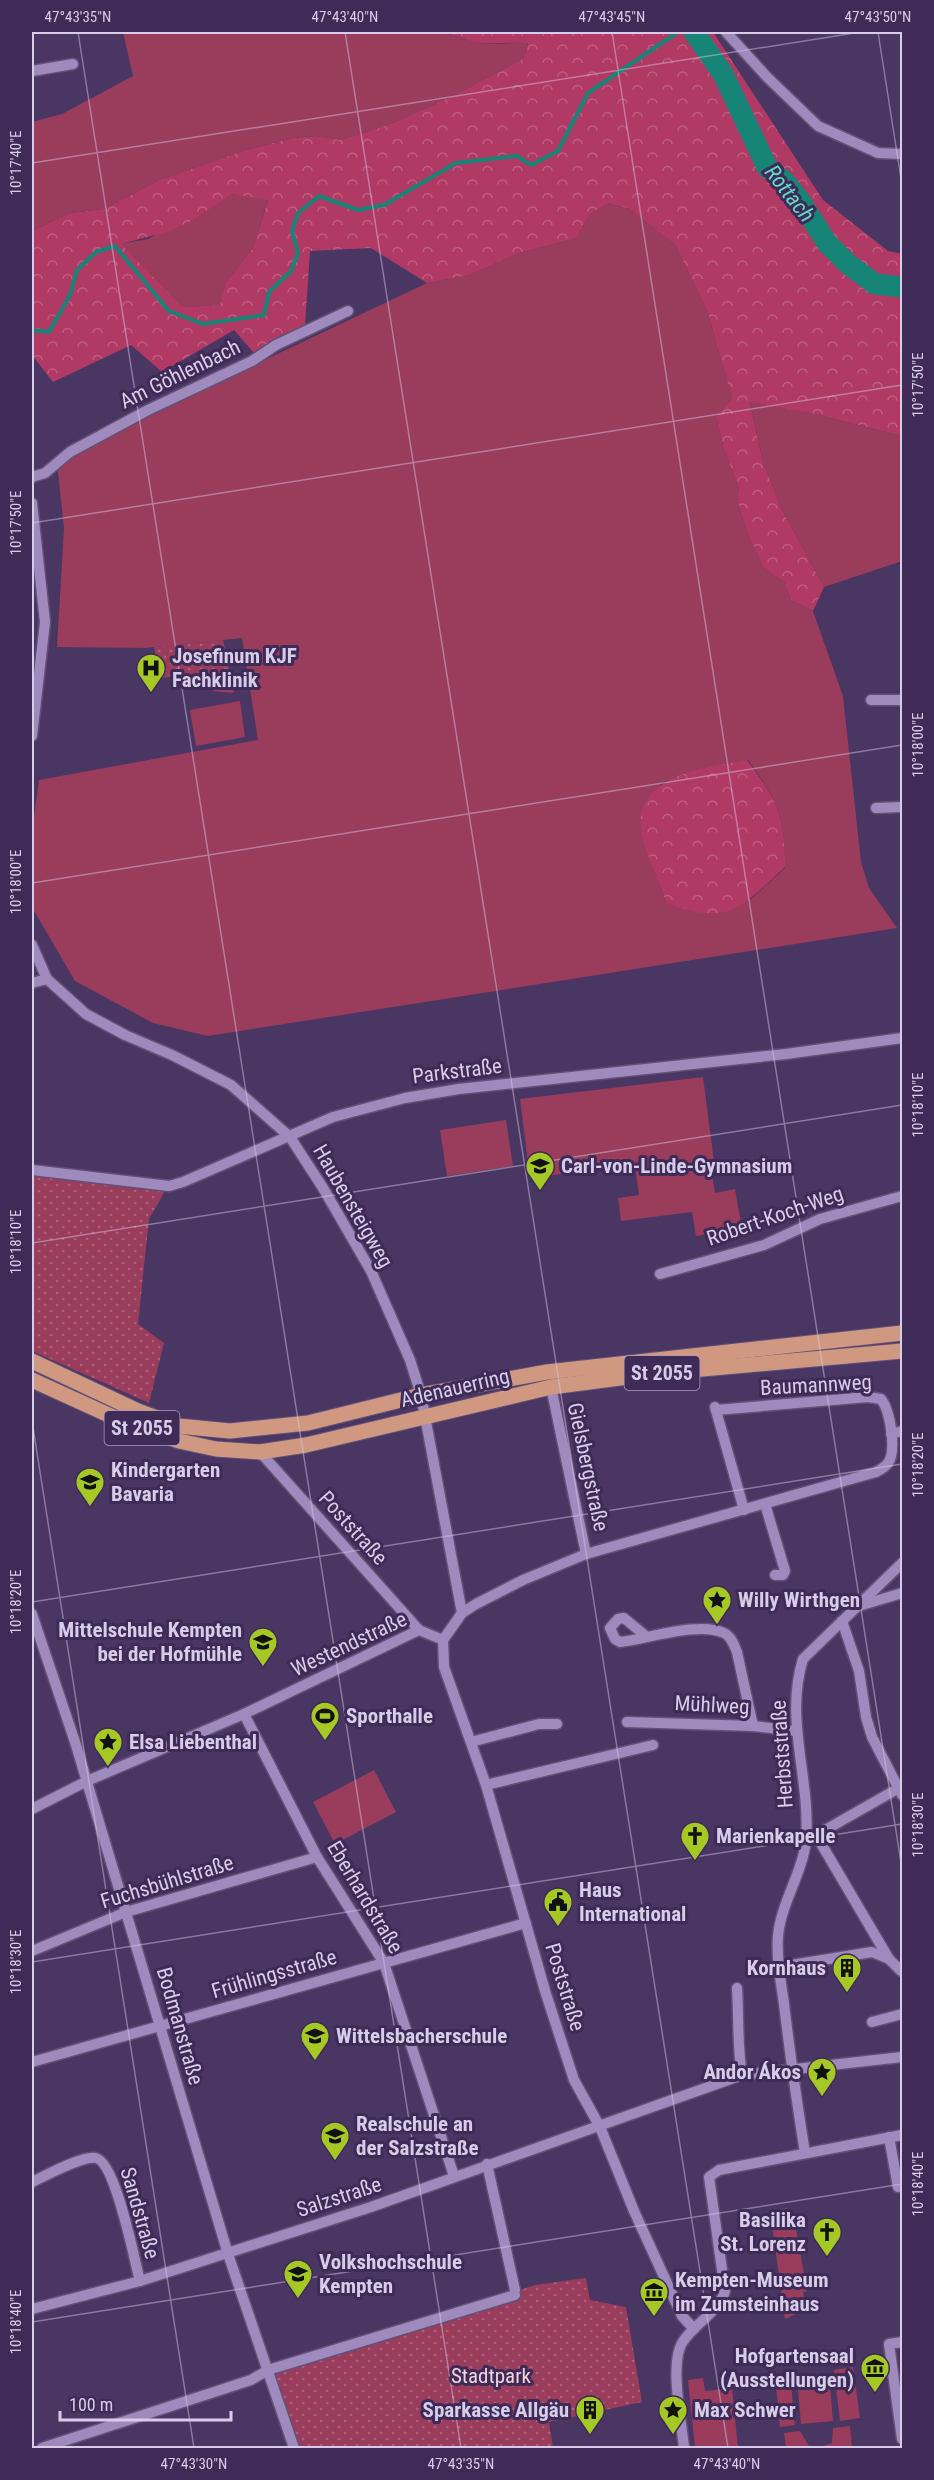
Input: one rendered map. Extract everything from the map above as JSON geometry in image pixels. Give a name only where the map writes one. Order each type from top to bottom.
[{"type":"main road","name":"Adenauerring","points":[[32,1361],[138,1411],[178,1426],[230,1431],[308,1423],[421,1395],[547,1372],[903,1333]]},
{"type":"main road","name":"Adenauerring","points":[[32,1380],[111,1416],[179,1441],[216,1449],[260,1452],[306,1445],[551,1387],[658,1373],[903,1351]]},
{"type":"street","points":[[726,32],[767,77],[818,126],[878,153],[903,154]]},
{"type":"street","points":[[32,71],[74,64]]},
{"type":"street","name":"Am Göhlenbach","points":[[32,477],[45,473],[70,452],[148,410],[252,362],[276,345],[348,311]]},
{"type":"street","points":[[32,503],[35,564],[45,622],[32,736]]},
{"type":"street","points":[[871,700],[903,700]]},
{"type":"street","points":[[876,808],[903,807]]},
{"type":"street","name":"Haubensteigweg","points":[[32,945],[47,979],[86,1014],[125,1035],[172,1054],[231,1085],[290,1137],[333,1204],[370,1271],[410,1360],[421,1395],[462,1613]]},
{"type":"street","points":[[32,983],[47,979]]},
{"type":"street","name":"Parkstraße","points":[[32,1170],[169,1186],[333,1117],[405,1098],[459,1089],[774,1056],[903,1038]]},
{"type":"street","name":"Robert-Koch-Weg","points":[[660,1274],[764,1245],[820,1219],[903,1196]]},
{"type":"street","name":"Gielsbergstraße","points":[[551,1387],[586,1554]]},
{"type":"street","name":"Baumannweg","points":[[744,1510],[716,1409],[868,1397],[881,1399],[888,1408],[891,1434],[891,1455],[887,1464],[876,1472],[765,1504]]},
{"type":"street","points":[[891,1434],[903,1431]]},
{"type":"street","name":"Poststraße","points":[[260,1452],[419,1630]]},
{"type":"street","points":[[442,1640],[462,1613],[523,1580],[586,1554],[765,1504],[785,1571],[783,1575],[775,1575]]},
{"type":"street","name":"Herbststraße","points":[[811,1838],[795,1731],[797,1686],[803,1659],[903,1563]]},
{"type":"street","points":[[859,1606],[903,1593]]},
{"type":"street","name":"Bodmanstraße","points":[[32,1614],[87,1781],[228,2254],[294,2448]]},
{"type":"street","points":[[805,2152],[779,1967],[778,1932],[811,1838],[901,1792],[872,1737],[866,1717],[859,1671],[842,1621]]},
{"type":"street","points":[[647,1637],[703,1629],[725,1633],[732,1640],[737,1652],[753,1726]]},
{"type":"street","name":"Westendstraße","points":[[32,1809],[87,1781],[244,1714],[419,1630],[442,1640]]},
{"type":"street","name":"Poststraße","points":[[442,1640],[444,1666],[486,1785],[533,1952],[574,2080],[600,2127],[634,2211],[682,2316],[694,2329]]},
{"type":"street","name":"Eberhardstraße","points":[[244,1714],[317,1857],[384,1963],[454,2176]]},
{"type":"street","name":"Mühlweg","points":[[627,1722],[753,1726],[795,1731]]},
{"type":"street","points":[[471,1742],[539,1724],[557,1724]]},
{"type":"street","points":[[486,1785],[653,1745]]},
{"type":"street","points":[[891,1773],[903,1768]]},
{"type":"street","points":[[811,1838],[889,1959],[902,1972]]},
{"type":"street","name":"Fuchsbühlstraße","points":[[32,1951],[126,1912],[317,1857]]},
{"type":"street","name":"Frühlingsstraße","points":[[32,2062],[526,1923]]},
{"type":"street","points":[[779,1967],[872,1952],[889,1959]]},
{"type":"street","points":[[737,1988],[740,2037],[737,2046],[742,2075]]},
{"type":"street","points":[[872,2022],[903,2014]]},
{"type":"street","name":"Salzstraße","points":[[32,2309],[140,2281],[228,2254],[397,2198],[487,2164],[600,2127],[742,2075],[903,2056]]},
{"type":"street","points":[[684,2448],[677,2360],[682,2341],[720,2302],[725,2291],[709,2177],[719,2170],[903,2135]]},
{"type":"street","points":[[889,2137],[898,2187],[903,2186]]},
{"type":"street","name":"Sandstraße","points":[[32,2182],[83,2160],[95,2158],[105,2163],[113,2180],[140,2281]]},
{"type":"street","points":[[42,2448],[259,2377],[268,2370],[515,2292],[487,2164]]},
{"type":"street","points":[[903,2342],[889,2344],[903,2439]]},
{"type":"green space","points":[[123,32],[448,32],[477,43],[528,42],[524,58],[453,96],[388,125],[340,140],[316,136],[293,138],[246,150],[159,180],[104,209],[70,213],[32,231],[32,122],[62,114],[133,76]]},
{"type":"green space","points":[[448,32],[713,32],[823,200],[888,251],[902,254],[902,436],[815,414],[750,402],[762,458],[780,506],[824,587],[813,611],[791,600],[784,582],[763,567],[747,532],[737,501],[739,488],[724,450],[716,416],[732,398],[708,313],[676,246],[630,209],[608,203],[589,215],[577,238],[516,254],[470,275],[427,283],[371,248],[310,251],[305,325],[254,353],[234,330],[162,372],[131,345],[53,382],[32,355],[32,231],[70,213],[104,209],[159,180],[246,150],[293,138],[316,136],[340,140],[388,125],[453,96],[524,58],[528,43],[488,44],[459,38]],"holes":[[[232,194],[268,200],[253,248],[226,282],[220,305],[183,307],[121,244],[170,231],[191,221]]]},
{"type":"green space","points":[[232,194],[268,199],[253,248],[226,282],[221,305],[183,307],[120,244],[148,239]]},
{"type":"green space","points":[[608,203],[630,209],[676,246],[708,313],[732,398],[716,416],[724,450],[739,488],[737,502],[747,532],[763,567],[784,582],[791,600],[813,611],[843,696],[861,862],[869,888],[897,928],[208,1036],[153,1023],[75,981],[33,909],[32,831],[39,780],[258,740],[242,638],[146,648],[57,647],[64,528],[57,463],[172,404],[427,283],[470,275],[516,254],[577,238],[589,215]],"holes":[[[748,760],[766,786],[778,810],[784,835],[785,868],[751,899],[666,903],[641,830],[661,783],[702,769]]]},
{"type":"green space","points":[[750,401],[815,414],[902,436],[902,561],[824,587],[780,506],[762,458]]},
{"type":"green space","points":[[223,640],[234,693],[213,691],[206,674],[160,678],[154,647]]},
{"type":"green space","points":[[240,701],[245,737],[196,746],[190,710]]},
{"type":"green space","points":[[747,760],[766,786],[778,809],[784,835],[785,867],[744,903],[719,913],[687,910],[666,903],[642,837],[642,811],[649,796],[661,785],[677,777],[713,766]]},
{"type":"green space","points":[[703,1077],[714,1162],[710,1163],[715,1193],[735,1189],[742,1229],[696,1236],[692,1212],[621,1221],[618,1198],[639,1195],[635,1165],[530,1178],[520,1099]]},
{"type":"green space","points":[[506,1120],[513,1166],[447,1176],[440,1130]]},
{"type":"green space","points":[[32,1174],[165,1191],[149,1219],[138,1324],[164,1343],[149,1403],[32,1351]]},
{"type":"green space","points":[[374,1770],[396,1812],[335,1844],[313,1802]]},
{"type":"green space","points":[[786,2208],[789,2224],[795,2223],[807,2291],[803,2292],[806,2310],[785,2319],[772,2225],[774,2210]]},
{"type":"green space","name":"Stadtpark","points":[[586,2278],[590,2300],[626,2307],[642,2402],[549,2422],[553,2448],[299,2448],[273,2369],[535,2285]]},
{"type":"green space","points":[[853,2367],[860,2418],[840,2421],[834,2370]]},
{"type":"green space","points":[[790,2374],[795,2425],[780,2427],[775,2375]]},
{"type":"green space","points":[[703,2378],[705,2391],[732,2388],[738,2448],[695,2448],[688,2380]]},
{"type":"green space","points":[[830,2386],[833,2421],[801,2424],[798,2388]]},
{"type":"green space","points":[[850,2426],[852,2448],[786,2448],[784,2433],[800,2431],[809,2446],[820,2447],[832,2443],[833,2428]]},
{"type":"waterway","points":[[32,330],[49,332],[70,295],[77,270],[96,252],[115,246],[169,311],[203,324],[264,315],[269,292],[291,271],[298,253],[292,231],[298,213],[319,196],[358,210],[384,205],[456,163],[517,156],[531,165],[558,151],[588,93],[678,32]]},
{"type":"waterway","name":"Rottach","points":[[694,32],[723,74],[767,167],[785,182],[801,202],[827,243],[848,264],[875,284],[902,287]]},
{"type":"place","name":"Josefinum KJF Fachklinik","points":[[151,694]]},
{"type":"place","name":"Carl-von-Linde-Gymnasium","points":[[540,1192]]},
{"type":"place","name":"Kindergarten Bavaria","points":[[90,1508]]},
{"type":"place","name":"Willy Wirthgen","points":[[717,1626]]},
{"type":"place","name":"Mittelschule Kempten bei der Hofmühle","points":[[263,1668]]},
{"type":"place","name":"Sporthalle","points":[[325,1742]]},
{"type":"place","name":"Elsa Liebenthal","points":[[108,1768]]},
{"type":"place","name":"Marienkapelle","points":[[695,1862]]},
{"type":"place","name":"Haus International","points":[[558,1928]]},
{"type":"place","name":"Kornhaus","points":[[847,1994]]},
{"type":"place","name":"Wittelsbacherschule","points":[[315,2062]]},
{"type":"place","name":"Andor Ákos","points":[[822,2098]]},
{"type":"place","name":"Realschule an der Salzstraße","points":[[335,2162]]},
{"type":"place","name":"Basilika St. Lorenz","points":[[827,2258]]},
{"type":"place","name":"Volkshochschule Kempten","points":[[298,2300]]},
{"type":"place","name":"Kempten-Museum im Zumsteinhaus","points":[[654,2318]]},
{"type":"place","name":"Hofgartensaal (Ausstellungen)","points":[[875,2394]]},
{"type":"place","name":"Sparkasse Allgäu","points":[[590,2436]]},
{"type":"place","name":"Max Schwer","points":[[673,2436]]}]
